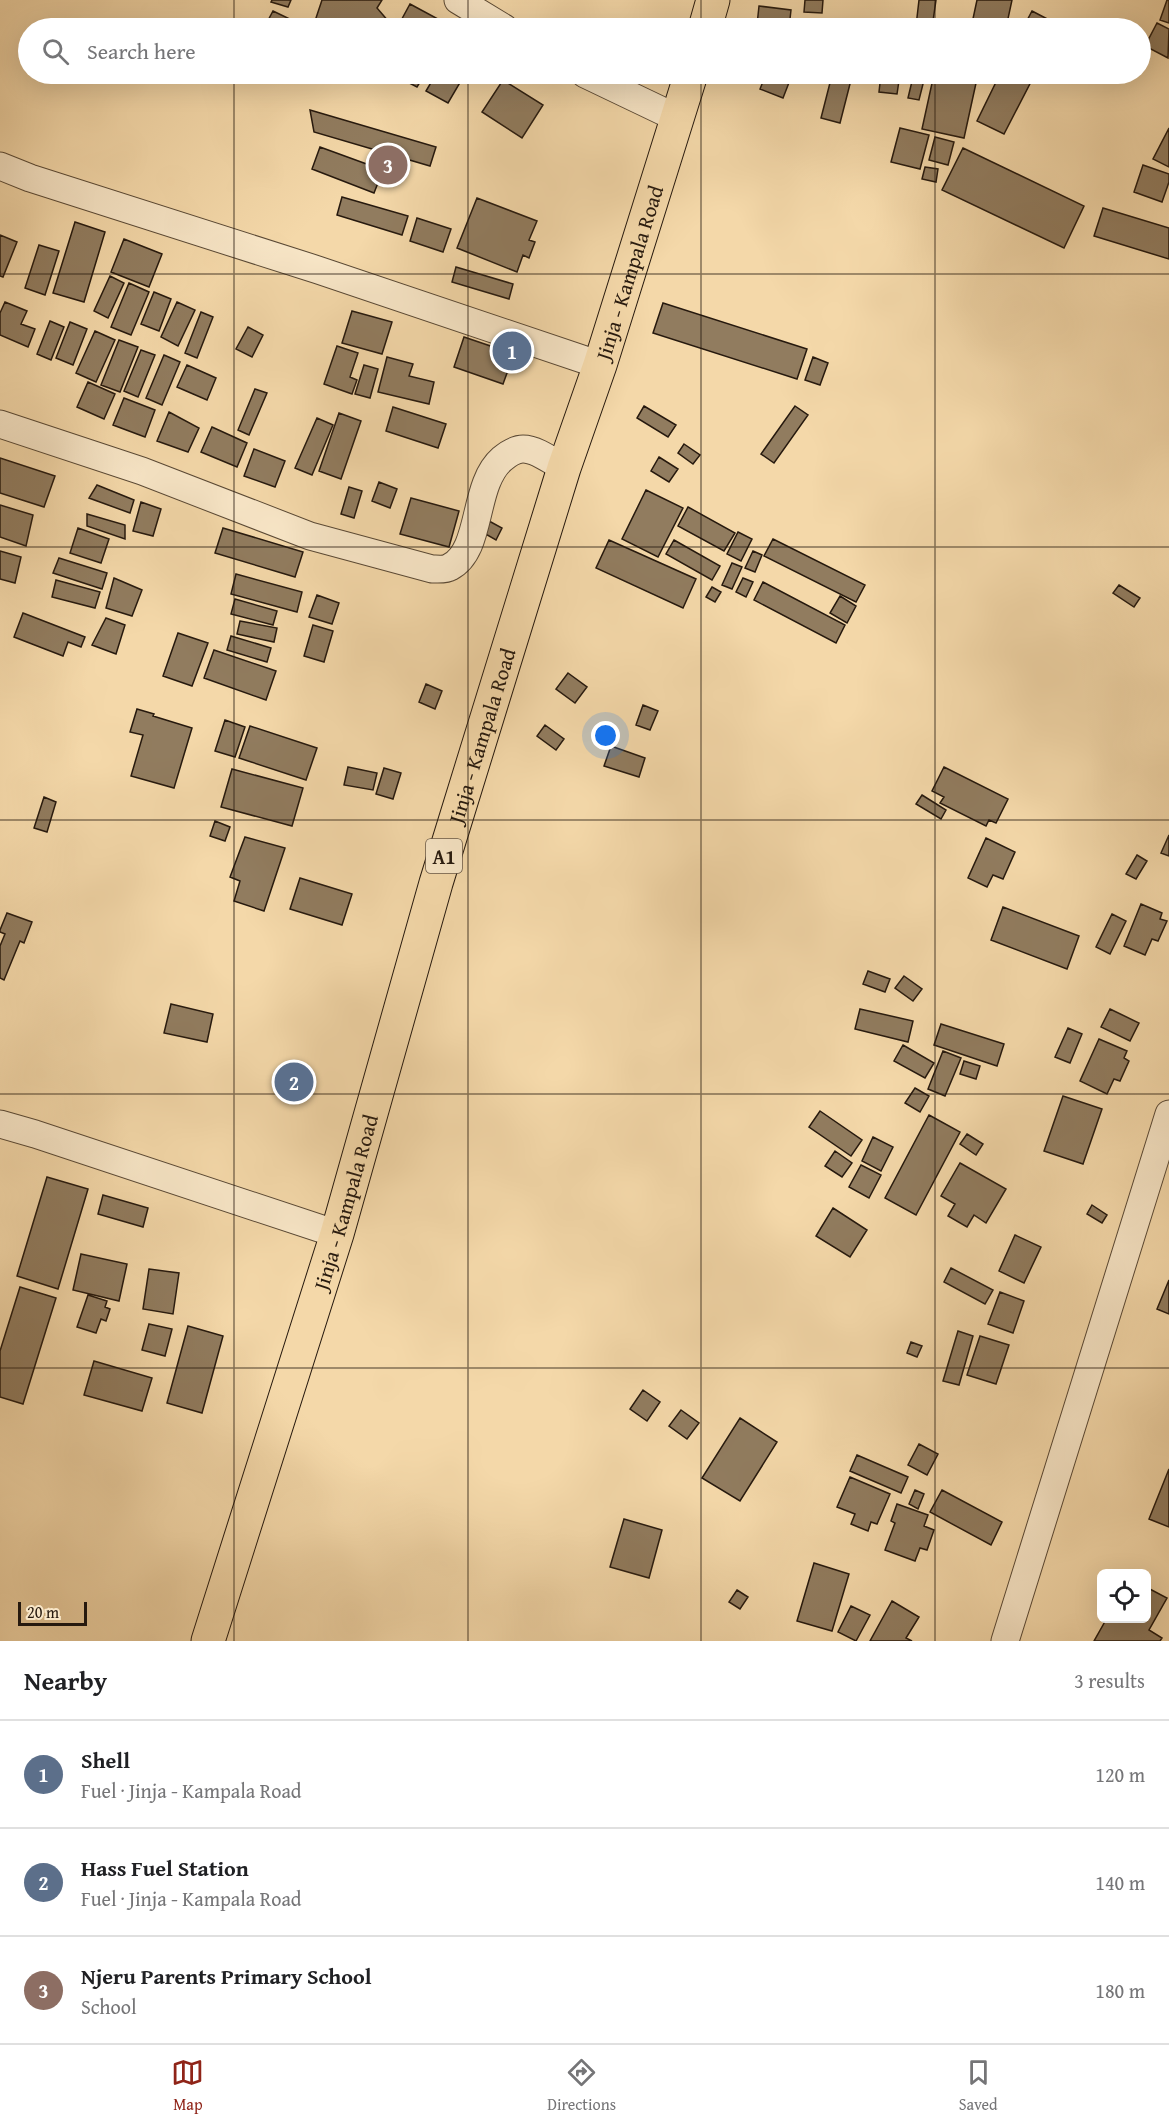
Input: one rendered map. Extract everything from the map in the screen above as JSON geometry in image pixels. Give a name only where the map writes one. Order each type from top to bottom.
[{"type":"highway","points":[[708,18],[714,0]]},
{"type":"highway","name":"Jinja - Kampala Road","points":[[208,1641],[337,1234],[436,883],[564,468],[600,365],[688,84]]},
{"type":"street","points":[[458,0],[488,18]]},
{"type":"street","points":[[606,84],[677,118]]},
{"type":"street","points":[[0,166],[30,178],[318,270],[600,365]]},
{"type":"street","points":[[0,424],[142,471],[310,536],[432,569],[448,569],[460,559],[468,545],[488,475],[509,453],[523,449],[564,468]]},
{"type":"street","points":[[0,1124],[337,1234]]},
{"type":"street","points":[[1005,1641],[1166,1130]]},
{"type":"building","points":[[272,0],[291,0],[288,7],[271,2]]},
{"type":"building","points":[[322,0],[382,0],[377,8],[386,18],[316,18]]},
{"type":"building","points":[[805,0],[823,0],[822,13],[804,12]]},
{"type":"building","points":[[919,0],[936,0],[933,18],[917,18]]},
{"type":"building","points":[[977,0],[1012,0],[1008,18],[973,18]]},
{"type":"building","points":[[1167,0],[1169,0],[1169,23],[1160,20]]},
{"type":"building","points":[[410,4],[436,18],[402,18]]},
{"type":"building","points":[[759,6],[791,10],[790,18],[758,18]]},
{"type":"building","points":[[273,11],[288,18],[269,18]]},
{"type":"building","points":[[1032,11],[1046,18],[1028,18]]},
{"type":"building","points":[[1157,23],[1169,29],[1168,58],[1151,49],[1151,34]]},
{"type":"building","points":[[430,84],[459,84],[448,103],[426,91]]},
{"type":"building","points":[[500,84],[509,84],[543,105],[522,138],[482,112]]},
{"type":"building","points":[[762,84],[788,84],[783,98],[760,89]]},
{"type":"building","points":[[830,84],[850,84],[840,123],[821,118]]},
{"type":"building","points":[[880,84],[898,84],[897,94],[879,92]]},
{"type":"building","points":[[911,84],[923,84],[919,100],[908,98]]},
{"type":"building","points":[[932,84],[976,84],[964,138],[922,129]]},
{"type":"building","points":[[995,84],[1030,84],[1004,134],[977,121]]},
{"type":"building","points":[[310,110],[436,147],[430,166],[314,132]]},
{"type":"building","points":[[900,128],[929,135],[920,169],[891,162]]},
{"type":"building","points":[[1169,128],[1169,167],[1153,159]]},
{"type":"building","points":[[935,137],[954,142],[948,165],[929,160]]},
{"type":"building","points":[[320,147],[383,170],[374,193],[312,169]]},
{"type":"building","points":[[963,148],[1084,206],[1064,248],[942,190]]},
{"type":"building","points":[[1143,165],[1169,174],[1169,182],[1162,202],[1134,192]]},
{"type":"building","points":[[925,167],[938,169],[936,182],[922,179]]},
{"type":"building","points":[[342,197],[408,216],[402,235],[337,215]]},
{"type":"building","points":[[477,198],[537,221],[529,240],[535,242],[529,258],[523,255],[517,272],[457,248]]},
{"type":"building","points":[[1103,208],[1169,228],[1169,259],[1094,236]]},
{"type":"building","points":[[417,218],[451,229],[443,252],[410,241]]},
{"type":"building","points":[[75,222],[105,232],[84,302],[53,293]]},
{"type":"building","points":[[0,235],[17,242],[3,277],[0,276]]},
{"type":"building","points":[[124,239],[162,254],[149,287],[111,272]]},
{"type":"building","points":[[39,245],[59,251],[45,295],[25,288]]},
{"type":"building","points":[[456,267],[513,284],[509,299],[452,282]]},
{"type":"building","points":[[110,276],[124,283],[108,318],[94,311]]},
{"type":"building","points":[[129,283],[149,292],[131,335],[111,327]]},
{"type":"building","points":[[154,292],[171,299],[159,331],[141,324]]},
{"type":"building","points":[[5,302],[27,311],[21,324],[35,329],[28,347],[0,335],[0,313]]},
{"type":"building","points":[[177,302],[195,310],[178,346],[161,337]]},
{"type":"building","points":[[663,303],[807,349],[797,379],[653,333]]},
{"type":"building","points":[[352,311],[392,322],[382,354],[342,343]]},
{"type":"building","points":[[201,312],[213,317],[197,358],[185,353]]},
{"type":"building","points":[[50,321],[64,327],[51,360],[37,354]]},
{"type":"building","points":[[70,322],[87,329],[73,365],[56,358]]},
{"type":"building","points":[[248,327],[263,335],[252,357],[236,349]]},
{"type":"building","points":[[95,331],[115,340],[96,382],[76,373]]},
{"type":"building","points":[[464,337],[514,354],[503,384],[454,367]]},
{"type":"building","points":[[119,340],[138,347],[120,392],[101,385]]},
{"type":"building","points":[[337,346],[358,353],[350,377],[357,380],[352,394],[324,384]]},
{"type":"building","points":[[141,350],[155,355],[138,397],[124,391]]},
{"type":"building","points":[[164,355],[180,362],[162,405],[146,398]]},
{"type":"building","points":[[387,357],[413,364],[409,376],[434,382],[429,404],[378,392]]},
{"type":"building","points":[[813,357],[828,363],[820,385],[805,380]]},
{"type":"building","points":[[187,365],[216,378],[207,400],[177,387]]},
{"type":"building","points":[[364,365],[378,369],[370,398],[355,394]]},
{"type":"building","points":[[88,382],[115,394],[104,419],[77,407]]},
{"type":"building","points":[[255,389],[267,393],[249,435],[238,430]]},
{"type":"building","points":[[124,398],[155,410],[145,437],[113,425]]},
{"type":"building","points":[[644,406],[676,425],[668,437],[637,418]]},
{"type":"building","points":[[795,406],[808,415],[774,463],[761,454]]},
{"type":"building","points":[[393,407],[446,424],[438,448],[386,431]]},
{"type":"building","points":[[169,412],[199,428],[188,452],[157,441]]},
{"type":"building","points":[[339,413],[361,421],[341,479],[319,471]]},
{"type":"building","points":[[317,418],[333,425],[312,475],[295,468]]},
{"type":"building","points":[[212,427],[247,443],[237,467],[201,452]]},
{"type":"building","points":[[684,444],[700,455],[693,464],[678,453]]},
{"type":"building","points":[[254,449],[285,461],[275,487],[244,476]]},
{"type":"building","points":[[659,457],[678,469],[669,482],[651,471]]},
{"type":"building","points":[[0,458],[55,476],[44,507],[0,493]]},
{"type":"building","points":[[379,482],[397,489],[390,508],[372,501]]},
{"type":"building","points":[[97,485],[134,500],[130,513],[89,498]]},
{"type":"building","points":[[349,487],[362,491],[354,518],[341,514]]},
{"type":"building","points":[[646,490],[683,508],[658,557],[622,539]]},
{"type":"building","points":[[411,498],[459,511],[449,547],[400,534]]},
{"type":"building","points":[[141,502],[161,509],[153,536],[133,531]]},
{"type":"building","points":[[0,505],[33,515],[26,546],[0,537]]},
{"type":"building","points":[[688,507],[735,533],[724,551],[678,526]]},
{"type":"building","points":[[87,514],[125,525],[125,539],[87,526]]},
{"type":"building","points":[[489,521],[502,528],[496,540],[482,532]]},
{"type":"building","points":[[78,528],[109,539],[101,563],[70,553]]},
{"type":"building","points":[[223,528],[303,552],[295,577],[215,553]]},
{"type":"building","points":[[738,532],[752,539],[741,561],[727,554]]},
{"type":"building","points":[[773,539],[865,585],[856,602],[764,556]]},
{"type":"building","points":[[609,540],[696,579],[683,608],[596,568]]},
{"type":"building","points":[[674,540],[720,566],[712,580],[666,554]]},
{"type":"building","points":[[0,551],[21,557],[15,583],[0,579]]},
{"type":"building","points":[[753,551],[762,555],[755,572],[745,568]]},
{"type":"building","points":[[59,558],[107,573],[102,589],[53,573]]},
{"type":"building","points":[[732,563],[742,567],[732,589],[722,585]]},
{"type":"building","points":[[236,574],[302,592],[297,612],[231,594]]},
{"type":"building","points":[[114,578],[142,590],[132,616],[106,608]]},
{"type":"building","points":[[743,578],[753,582],[746,597],[736,592]]},
{"type":"building","points":[[56,580],[100,592],[95,608],[52,597]]},
{"type":"building","points":[[763,582],[845,625],[836,643],[754,600]]},
{"type":"building","points":[[1119,585],[1140,598],[1134,607],[1113,593]]},
{"type":"building","points":[[712,587],[721,592],[715,602],[706,597]]},
{"type":"building","points":[[317,595],[339,603],[332,624],[309,617]]},
{"type":"building","points":[[840,596],[856,606],[847,623],[830,613]]},
{"type":"building","points":[[235,599],[277,611],[273,625],[231,614]]},
{"type":"building","points":[[23,613],[85,637],[81,647],[68,642],[63,656],[14,637]]},
{"type":"building","points":[[106,618],[125,625],[116,654],[92,645]]},
{"type":"building","points":[[240,621],[277,628],[274,642],[237,634]]},
{"type":"building","points":[[313,625],[333,631],[324,662],[304,656]]},
{"type":"building","points":[[178,633],[208,643],[192,686],[163,676]]},
{"type":"building","points":[[231,636],[271,648],[267,662],[227,650]]},
{"type":"building","points":[[214,650],[276,671],[266,700],[204,678]]},
{"type":"building","points":[[568,673],[587,687],[575,703],[556,689]]},
{"type":"building","points":[[426,684],[442,691],[435,709],[419,702]]},
{"type":"building","points":[[643,705],[658,711],[650,730],[636,725]]},
{"type":"building","points":[[137,709],[192,728],[174,788],[131,776],[143,735],[130,732]]},
{"type":"building","points":[[225,720],[245,727],[235,757],[215,751]]},
{"type":"building","points":[[545,725],[564,739],[556,750],[537,736]]},
{"type":"building","points":[[250,726],[317,748],[306,780],[239,758]]},
{"type":"building","points":[[611,746],[645,758],[639,777],[604,766]]},
{"type":"building","points":[[348,767],[377,773],[373,790],[344,785]]},
{"type":"building","points":[[944,767],[1008,799],[996,823],[989,820],[986,826],[940,803],[944,797],[932,791]]},
{"type":"building","points":[[384,768],[401,773],[393,799],[376,794]]},
{"type":"building","points":[[232,769],[303,788],[292,826],[221,807]]},
{"type":"building","points":[[922,795],[946,810],[941,819],[916,804]]},
{"type":"building","points":[[44,797],[56,802],[47,832],[34,828]]},
{"type":"building","points":[[215,821],[230,827],[225,841],[210,836]]},
{"type":"building","points":[[1169,835],[1169,856],[1161,853]]},
{"type":"building","points":[[245,837],[285,848],[264,911],[234,901],[240,881],[230,877]]},
{"type":"building","points":[[986,838],[1015,852],[1003,879],[993,875],[987,887],[968,878]]},
{"type":"building","points":[[1137,855],[1147,861],[1136,879],[1126,874]]},
{"type":"building","points":[[300,878],[352,894],[342,925],[290,909]]},
{"type":"building","points":[[1141,904],[1162,913],[1160,919],[1167,921],[1158,941],[1152,939],[1145,955],[1124,946]]},
{"type":"building","points":[[1003,907],[1079,936],[1067,969],[991,940]]},
{"type":"building","points":[[7,913],[32,922],[24,943],[20,941],[4,980],[0,978],[0,946],[5,934],[0,930]]},
{"type":"building","points":[[1112,914],[1126,921],[1110,954],[1096,947]]},
{"type":"building","points":[[868,971],[890,979],[885,992],[863,984]]},
{"type":"building","points":[[904,976],[922,989],[913,1001],[895,988]]},
{"type":"building","points":[[171,1004],[213,1014],[207,1042],[164,1033]]},
{"type":"building","points":[[860,1009],[913,1021],[908,1042],[855,1029]]},
{"type":"building","points":[[1110,1009],[1139,1023],[1130,1041],[1101,1027]]},
{"type":"building","points":[[941,1024],[1004,1044],[997,1066],[934,1045]]},
{"type":"building","points":[[1068,1028],[1082,1034],[1070,1063],[1055,1057]]},
{"type":"building","points":[[1099,1039],[1127,1051],[1124,1058],[1129,1061],[1120,1081],[1114,1079],[1107,1094],[1080,1081]]},
{"type":"building","points":[[903,1045],[934,1063],[925,1078],[894,1061]]},
{"type":"building","points":[[943,1051],[961,1058],[945,1096],[928,1089]]},
{"type":"building","points":[[964,1061],[980,1066],[976,1079],[960,1074]]},
{"type":"building","points":[[915,1088],[929,1096],[920,1112],[905,1103]]},
{"type":"building","points":[[1063,1096],[1102,1109],[1083,1164],[1044,1151]]},
{"type":"building","points":[[820,1111],[862,1140],[851,1156],[809,1127]]},
{"type":"building","points":[[929,1115],[960,1132],[916,1215],[885,1198]]},
{"type":"building","points":[[967,1134],[983,1144],[976,1155],[960,1144]]},
{"type":"building","points":[[873,1137],[893,1147],[881,1171],[862,1161]]},
{"type":"building","points":[[835,1151],[852,1163],[842,1177],[825,1166]]},
{"type":"building","points":[[960,1163],[1006,1189],[986,1223],[974,1215],[967,1227],[948,1216],[955,1204],[941,1196]]},
{"type":"building","points":[[861,1165],[881,1175],[869,1198],[849,1187]]},
{"type":"building","points":[[47,1177],[88,1189],[58,1289],[17,1276]]},
{"type":"building","points":[[103,1195],[148,1208],[143,1227],[98,1214]]},
{"type":"building","points":[[1092,1205],[1107,1215],[1102,1223],[1087,1214]]},
{"type":"building","points":[[833,1208],[867,1230],[850,1257],[816,1236]]},
{"type":"building","points":[[1015,1235],[1041,1247],[1024,1283],[999,1271]]},
{"type":"building","points":[[81,1254],[127,1264],[119,1301],[73,1290]]},
{"type":"building","points":[[951,1268],[993,1290],[985,1304],[944,1282]]},
{"type":"building","points":[[149,1269],[179,1273],[173,1314],[143,1309]]},
{"type":"building","points":[[1169,1280],[1169,1314],[1157,1309]]},
{"type":"building","points":[[20,1287],[56,1298],[23,1404],[0,1397],[0,1351]]},
{"type":"building","points":[[1000,1292],[1024,1301],[1013,1333],[988,1324]]},
{"type":"building","points":[[88,1295],[107,1301],[105,1307],[110,1309],[106,1321],[101,1319],[96,1333],[77,1327]]},
{"type":"building","points":[[149,1324],[172,1329],[165,1356],[142,1350]]},
{"type":"building","points":[[188,1326],[223,1336],[202,1413],[167,1403]]},
{"type":"building","points":[[958,1331],[973,1336],[959,1385],[943,1381]]},
{"type":"building","points":[[980,1336],[1009,1345],[996,1384],[967,1375]]},
{"type":"building","points":[[911,1342],[922,1346],[917,1357],[907,1353]]},
{"type":"building","points":[[94,1361],[152,1378],[142,1411],[84,1395]]},
{"type":"building","points":[[643,1390],[660,1402],[647,1421],[630,1409]]},
{"type":"building","points":[[681,1410],[699,1423],[687,1439],[669,1426]]},
{"type":"building","points":[[740,1418],[777,1442],[740,1501],[702,1478]]},
{"type":"building","points":[[919,1444],[938,1454],[927,1475],[908,1465]]},
{"type":"building","points":[[857,1455],[908,1477],[901,1493],[850,1471]]},
{"type":"building","points":[[1169,1469],[1169,1527],[1149,1519]]},
{"type":"building","points":[[850,1477],[890,1494],[877,1524],[871,1522],[868,1531],[851,1524],[855,1514],[837,1507]]},
{"type":"building","points":[[915,1490],[924,1494],[918,1509],[909,1504]]},
{"type":"building","points":[[942,1490],[1002,1522],[991,1545],[930,1512]]},
{"type":"building","points":[[897,1504],[928,1515],[924,1526],[934,1530],[927,1550],[920,1548],[915,1561],[885,1550],[895,1523],[891,1521]]},
{"type":"building","points":[[624,1519],[662,1530],[649,1578],[610,1567]]},
{"type":"building","points":[[814,1563],[849,1574],[832,1631],[797,1621]]},
{"type":"building","points":[[737,1590],[748,1597],[740,1609],[729,1602]]},
{"type":"building","points":[[1151,1590],[1167,1598],[1149,1630],[1162,1638],[1160,1641],[1094,1641],[1104,1623],[1151,1623]]},
{"type":"building","points":[[892,1601],[919,1617],[906,1638],[912,1641],[870,1641]]},
{"type":"building","points":[[851,1606],[870,1615],[856,1641],[838,1632]]},
{"type":"place","name":"Njeru Parents Primary School","points":[[388,165]]},
{"type":"place","name":"Shell","points":[[512,351]]},
{"type":"place","name":"Hass Fuel Station","points":[[294,1082]]}]
